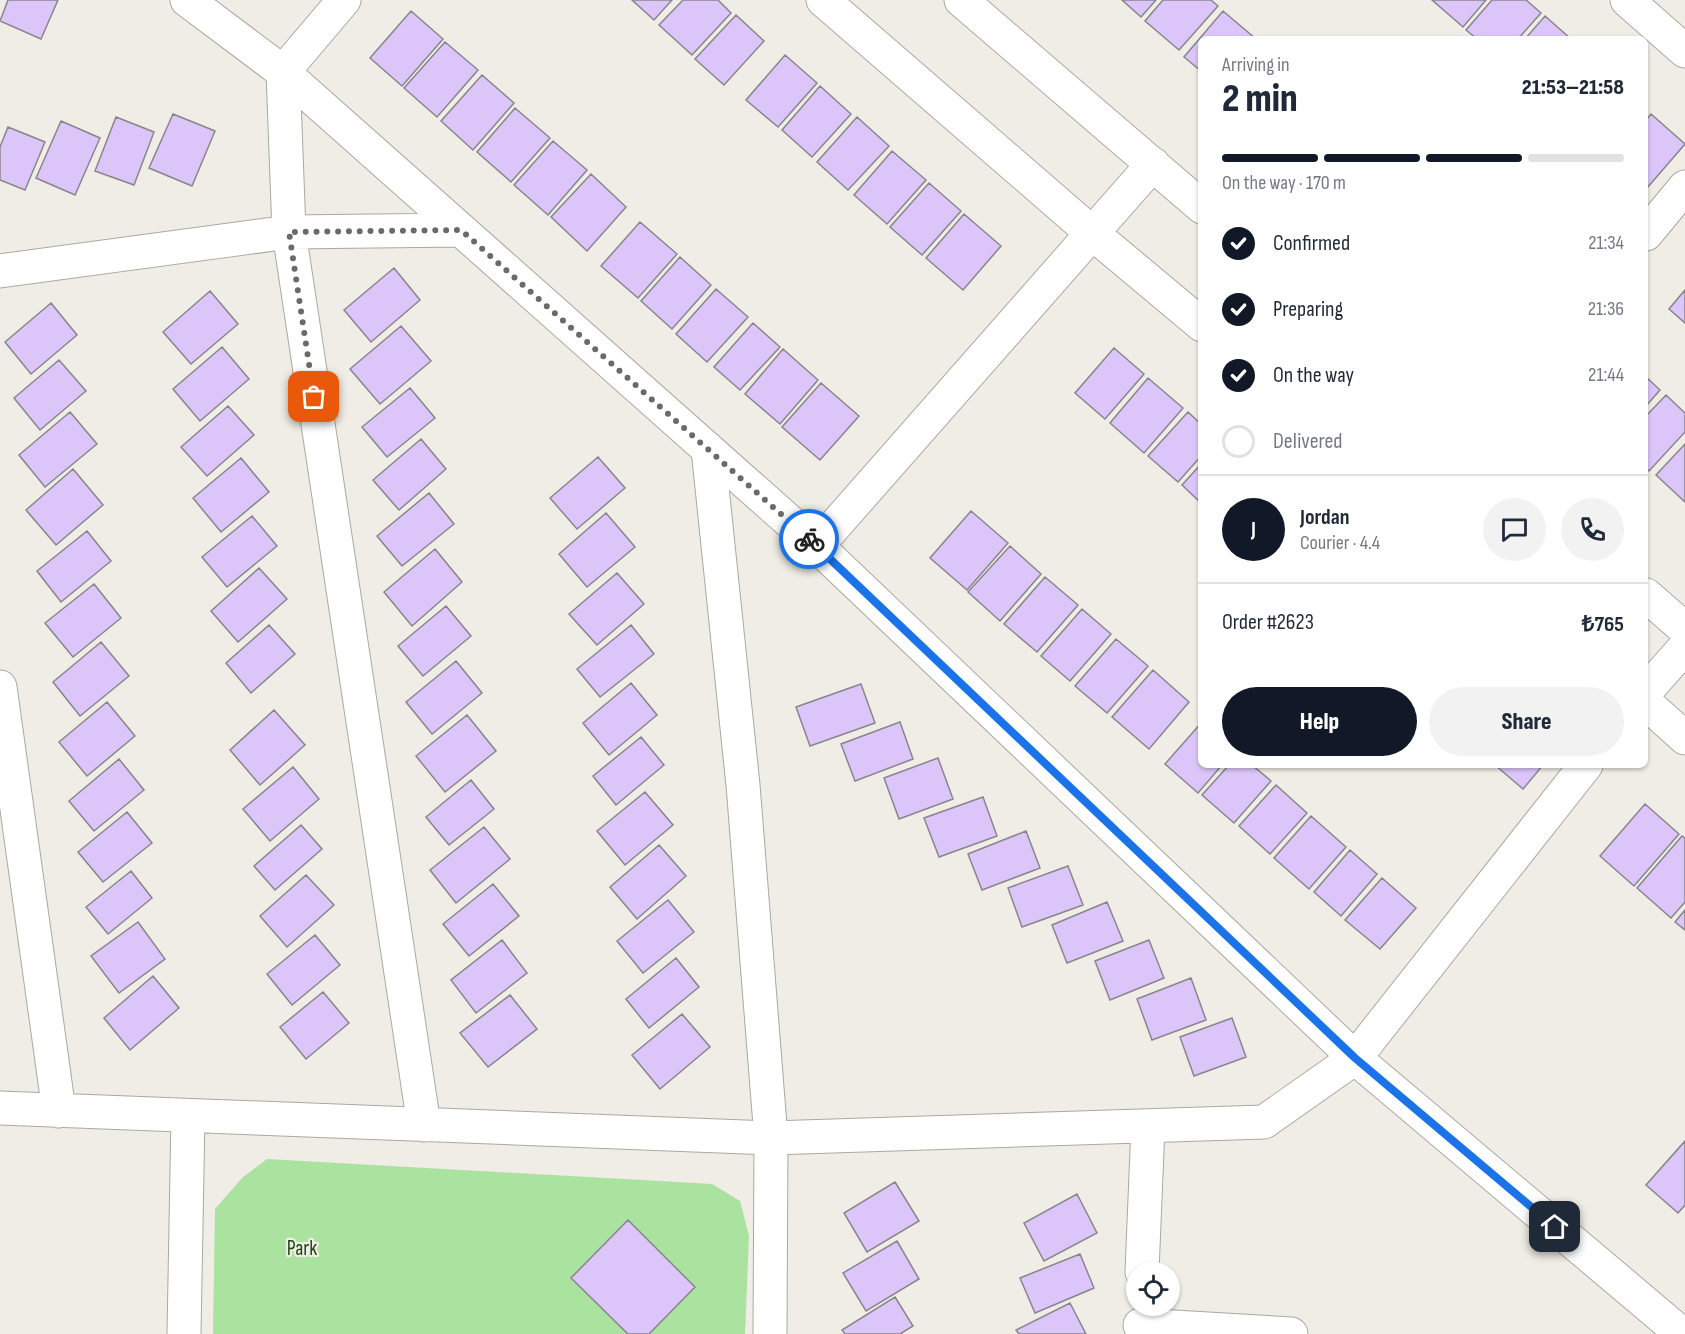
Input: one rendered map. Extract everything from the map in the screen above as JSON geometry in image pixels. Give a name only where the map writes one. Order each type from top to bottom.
[{"type":"street","points":[[188,0],[283,72],[817,546],[1355,1058],[1682,1334]]},
{"type":"street","points":[[344,0],[283,72],[289,232],[424,1125]]},
{"type":"street","points":[[823,0],[1198,322]]},
{"type":"street","points":[[961,0],[1198,203]]},
{"type":"street","points":[[1627,0],[1685,51]]},
{"type":"street","points":[[817,546],[1153,164]]},
{"type":"street","points":[[1648,232],[1685,187]]},
{"type":"street","points":[[0,271],[289,232],[461,230]]},
{"type":"street","points":[[708,449],[743,785],[771,1138],[770,1334]]},
{"type":"street","points":[[1648,597],[1685,629]]},
{"type":"street","points":[[1648,689],[1685,647]]},
{"type":"street","points":[[0,687],[58,1111]]},
{"type":"street","points":[[1648,705],[1685,738]]},
{"type":"street","points":[[0,1108],[771,1138],[1264,1122],[1355,1058],[1584,768]]},
{"type":"street","points":[[184,1334],[188,1116]]},
{"type":"street","points":[[1142,1262],[1148,1126]]},
{"type":"street","points":[[1140,1321],[1291,1334]]},
{"type":"green space","name":"Park","points":[[267,1159],[712,1184],[740,1201],[749,1236],[745,1334],[213,1334],[215,1209],[242,1178]]},
{"type":"building","points":[[8,0],[58,0],[41,39],[0,21]]},
{"type":"building","points":[[632,0],[672,0],[654,20]]},
{"type":"building","points":[[683,0],[718,0],[731,13],[692,55],[659,25]]},
{"type":"building","points":[[1122,0],[1156,0],[1141,17]]},
{"type":"building","points":[[1163,0],[1211,0],[1218,6],[1179,50],[1145,21]]},
{"type":"building","points":[[1432,0],[1486,0],[1463,27]]},
{"type":"building","points":[[1492,0],[1526,0],[1541,13],[1521,36],[1473,36],[1466,30]]},
{"type":"building","points":[[411,11],[443,39],[402,86],[370,58]]},
{"type":"building","points":[[1223,11],[1252,36],[1202,36]]},
{"type":"building","points":[[736,15],[764,41],[724,85],[695,59]]},
{"type":"building","points":[[1545,16],[1568,36],[1528,36]]},
{"type":"building","points":[[1198,40],[1198,69],[1184,57]]},
{"type":"building","points":[[445,42],[478,70],[437,117],[404,88]]},
{"type":"building","points":[[785,55],[817,83],[778,127],[746,100]]},
{"type":"building","points":[[482,75],[514,103],[473,150],[441,121]]},
{"type":"building","points":[[820,86],[851,114],[812,157],[782,130]]},
{"type":"building","points":[[515,108],[550,138],[511,182],[477,152]]},
{"type":"building","points":[[173,114],[215,131],[192,186],[149,168]]},
{"type":"building","points":[[1651,114],[1685,144],[1648,187],[1648,118]]},
{"type":"building","points":[[116,117],[154,132],[134,185],[95,171]]},
{"type":"building","points":[[857,117],[889,146],[848,190],[817,162]]},
{"type":"building","points":[[61,121],[100,138],[75,195],[36,178]]},
{"type":"building","points":[[8,127],[45,142],[25,190],[0,180],[0,147]]},
{"type":"building","points":[[553,141],[587,170],[548,215],[514,185]]},
{"type":"building","points":[[892,151],[926,180],[887,224],[854,195]]},
{"type":"building","points":[[591,174],[626,207],[587,251],[551,217]]},
{"type":"building","points":[[929,183],[961,211],[922,255],[890,227]]},
{"type":"building","points":[[964,214],[1001,246],[963,290],[926,258]]},
{"type":"building","points":[[640,222],[677,254],[638,298],[601,266]]},
{"type":"building","points":[[680,257],[711,285],[672,329],[641,301]]},
{"type":"building","points":[[394,268],[420,300],[371,342],[344,310]]},
{"type":"building","points":[[716,289],[748,317],[707,362],[676,334]]},
{"type":"building","points":[[1685,290],[1685,323],[1669,309]]},
{"type":"building","points":[[210,291],[238,324],[191,364],[163,332]]},
{"type":"building","points":[[51,303],[77,335],[31,374],[5,342]]},
{"type":"building","points":[[753,323],[780,347],[740,390],[714,367]]},
{"type":"building","points":[[401,326],[431,361],[380,404],[350,369]]},
{"type":"building","points":[[222,347],[249,379],[200,421],[173,389]]},
{"type":"building","points":[[1114,348],[1144,374],[1105,419],[1075,393]]},
{"type":"building","points":[[783,349],[818,380],[780,424],[745,394]]},
{"type":"building","points":[[59,360],[86,391],[40,430],[14,398]]},
{"type":"building","points":[[1148,378],[1183,408],[1144,453],[1110,423]]},
{"type":"building","points":[[1648,379],[1660,390],[1648,404]]},
{"type":"building","points":[[821,383],[859,416],[820,460],[782,427]]},
{"type":"building","points":[[410,388],[435,418],[387,457],[362,427]]},
{"type":"building","points":[[1666,395],[1685,413],[1685,432],[1649,471],[1648,470],[1648,414]]},
{"type":"building","points":[[228,406],[254,435],[207,476],[181,447]]},
{"type":"building","points":[[70,412],[97,444],[45,487],[19,455]]},
{"type":"building","points":[[1188,412],[1198,421],[1198,460],[1178,482],[1148,456]]},
{"type":"building","points":[[421,439],[446,469],[399,510],[373,480]]},
{"type":"building","points":[[1685,444],[1685,502],[1656,475]]},
{"type":"building","points":[[598,457],[625,488],[577,529],[550,498]]},
{"type":"building","points":[[241,458],[269,492],[221,532],[193,498]]},
{"type":"building","points":[[1198,467],[1198,500],[1182,485]]},
{"type":"building","points":[[73,469],[103,505],[56,545],[26,510]]},
{"type":"building","points":[[429,493],[454,524],[402,566],[377,536]]},
{"type":"building","points":[[971,511],[1008,543],[967,590],[930,558]]},
{"type":"building","points":[[606,513],[635,547],[587,587],[559,554]]},
{"type":"building","points":[[252,516],[277,546],[227,587],[202,557]]},
{"type":"building","points":[[87,531],[111,561],[61,602],[37,571]]},
{"type":"building","points":[[1010,546],[1041,574],[1000,621],[968,592]]},
{"type":"building","points":[[435,549],[462,582],[412,626],[384,592]]},
{"type":"building","points":[[259,568],[287,599],[238,642],[211,611]]},
{"type":"building","points":[[617,573],[644,604],[597,645],[569,614]]},
{"type":"building","points":[[1045,577],[1078,605],[1037,652],[1004,624]]},
{"type":"building","points":[[94,584],[121,618],[73,657],[45,623]]},
{"type":"building","points":[[446,606],[471,636],[423,676],[398,646]]},
{"type":"building","points":[[1082,609],[1111,634],[1070,681],[1041,656]]},
{"type":"building","points":[[269,625],[295,654],[251,693],[226,663]]},
{"type":"building","points":[[631,625],[654,654],[600,697],[577,669]]},
{"type":"building","points":[[1116,639],[1148,666],[1107,713],[1075,686]]},
{"type":"building","points":[[101,642],[129,676],[80,716],[53,682]]},
{"type":"building","points":[[456,661],[482,693],[432,734],[406,702]]},
{"type":"building","points":[[1153,670],[1189,702],[1149,749],[1112,717]]},
{"type":"building","points":[[631,683],[657,715],[609,755],[583,723]]},
{"type":"building","points":[[861,684],[875,723],[810,746],[796,707]]},
{"type":"building","points":[[107,702],[135,736],[87,776],[59,742]]},
{"type":"building","points":[[274,710],[305,745],[260,785],[230,750]]},
{"type":"building","points":[[467,715],[496,751],[445,792],[416,756]]},
{"type":"building","points":[[900,722],[913,759],[855,781],[841,744]]},
{"type":"building","points":[[1198,727],[1198,768],[1219,768],[1198,793],[1165,764]]},
{"type":"building","points":[[641,737],[664,765],[616,805],[593,776]]},
{"type":"building","points":[[938,758],[953,799],[899,819],[884,778]]},
{"type":"building","points":[[119,759],[144,790],[94,831],[69,801]]},
{"type":"building","points":[[293,767],[319,799],[270,841],[243,809]]},
{"type":"building","points":[[1226,768],[1256,768],[1271,781],[1234,823],[1202,795]]},
{"type":"building","points":[[1498,768],[1540,768],[1523,789]]},
{"type":"building","points":[[471,780],[494,809],[449,845],[426,817]]},
{"type":"building","points":[[1276,785],[1307,813],[1270,854],[1239,826]]},
{"type":"building","points":[[645,792],[673,825],[625,865],[597,831]]},
{"type":"building","points":[[983,797],[997,836],[939,857],[924,818]]},
{"type":"building","points":[[1645,804],[1679,834],[1634,886],[1600,856]]},
{"type":"building","points":[[127,812],[152,843],[103,882],[78,852]]},
{"type":"building","points":[[1311,816],[1346,847],[1309,889],[1274,858]]},
{"type":"building","points":[[301,825],[322,849],[275,890],[254,866]]},
{"type":"building","points":[[484,827],[510,859],[456,903],[430,870]]},
{"type":"building","points":[[1026,831],[1040,868],[982,890],[968,854]]},
{"type":"building","points":[[1682,836],[1685,838],[1685,902],[1671,918],[1637,888]]},
{"type":"building","points":[[659,845],[686,876],[637,919],[610,887]]},
{"type":"building","points":[[1350,850],[1377,874],[1341,916],[1314,892]]},
{"type":"building","points":[[1068,866],[1083,905],[1022,927],[1008,888]]},
{"type":"building","points":[[131,871],[152,898],[108,934],[86,907]]},
{"type":"building","points":[[306,875],[334,905],[287,947],[260,916]]},
{"type":"building","points":[[1382,878],[1416,908],[1380,949],[1345,920]]},
{"type":"building","points":[[493,884],[519,916],[469,956],[443,924]]},
{"type":"building","points":[[668,900],[694,932],[643,973],[617,941]]},
{"type":"building","points":[[1107,902],[1123,941],[1067,963],[1052,925]]},
{"type":"building","points":[[1685,910],[1685,930],[1675,922]]},
{"type":"building","points":[[138,922],[165,959],[119,993],[91,956]]},
{"type":"building","points":[[315,935],[340,965],[292,1005],[267,974]]},
{"type":"building","points":[[502,940],[527,973],[476,1013],[451,980]]},
{"type":"building","points":[[1149,940],[1164,978],[1110,1000],[1095,961]]},
{"type":"building","points":[[676,958],[699,987],[649,1028],[626,999]]},
{"type":"building","points":[[153,976],[179,1008],[130,1050],[104,1018]]},
{"type":"building","points":[[1191,978],[1206,1020],[1152,1040],[1137,999]]},
{"type":"building","points":[[323,992],[349,1023],[306,1059],[280,1027]]},
{"type":"building","points":[[510,995],[537,1029],[488,1067],[460,1033]]},
{"type":"building","points":[[682,1014],[710,1047],[660,1089],[632,1055]]},
{"type":"building","points":[[1232,1018],[1246,1057],[1194,1076],[1180,1037]]},
{"type":"building","points":[[1685,1141],[1685,1205],[1678,1213],[1646,1185]]},
{"type":"building","points":[[895,1182],[919,1221],[867,1252],[844,1213]]},
{"type":"building","points":[[1077,1194],[1097,1233],[1044,1261],[1024,1223]]},
{"type":"building","points":[[628,1220],[695,1287],[649,1334],[628,1334],[571,1278]]},
{"type":"building","points":[[897,1241],[919,1279],[866,1311],[843,1273]]},
{"type":"building","points":[[1080,1254],[1094,1288],[1035,1313],[1020,1278]]},
{"type":"building","points":[[895,1297],[913,1326],[900,1334],[845,1334],[842,1330]]},
{"type":"building","points":[[1070,1303],[1086,1334],[1019,1334],[1016,1330]]},
{"type":"way so far","points":[[314,397],[289,232],[461,230],[809,539]]},
{"type":"route","points":[[809,539],[1355,1058],[1555,1227]]}]
